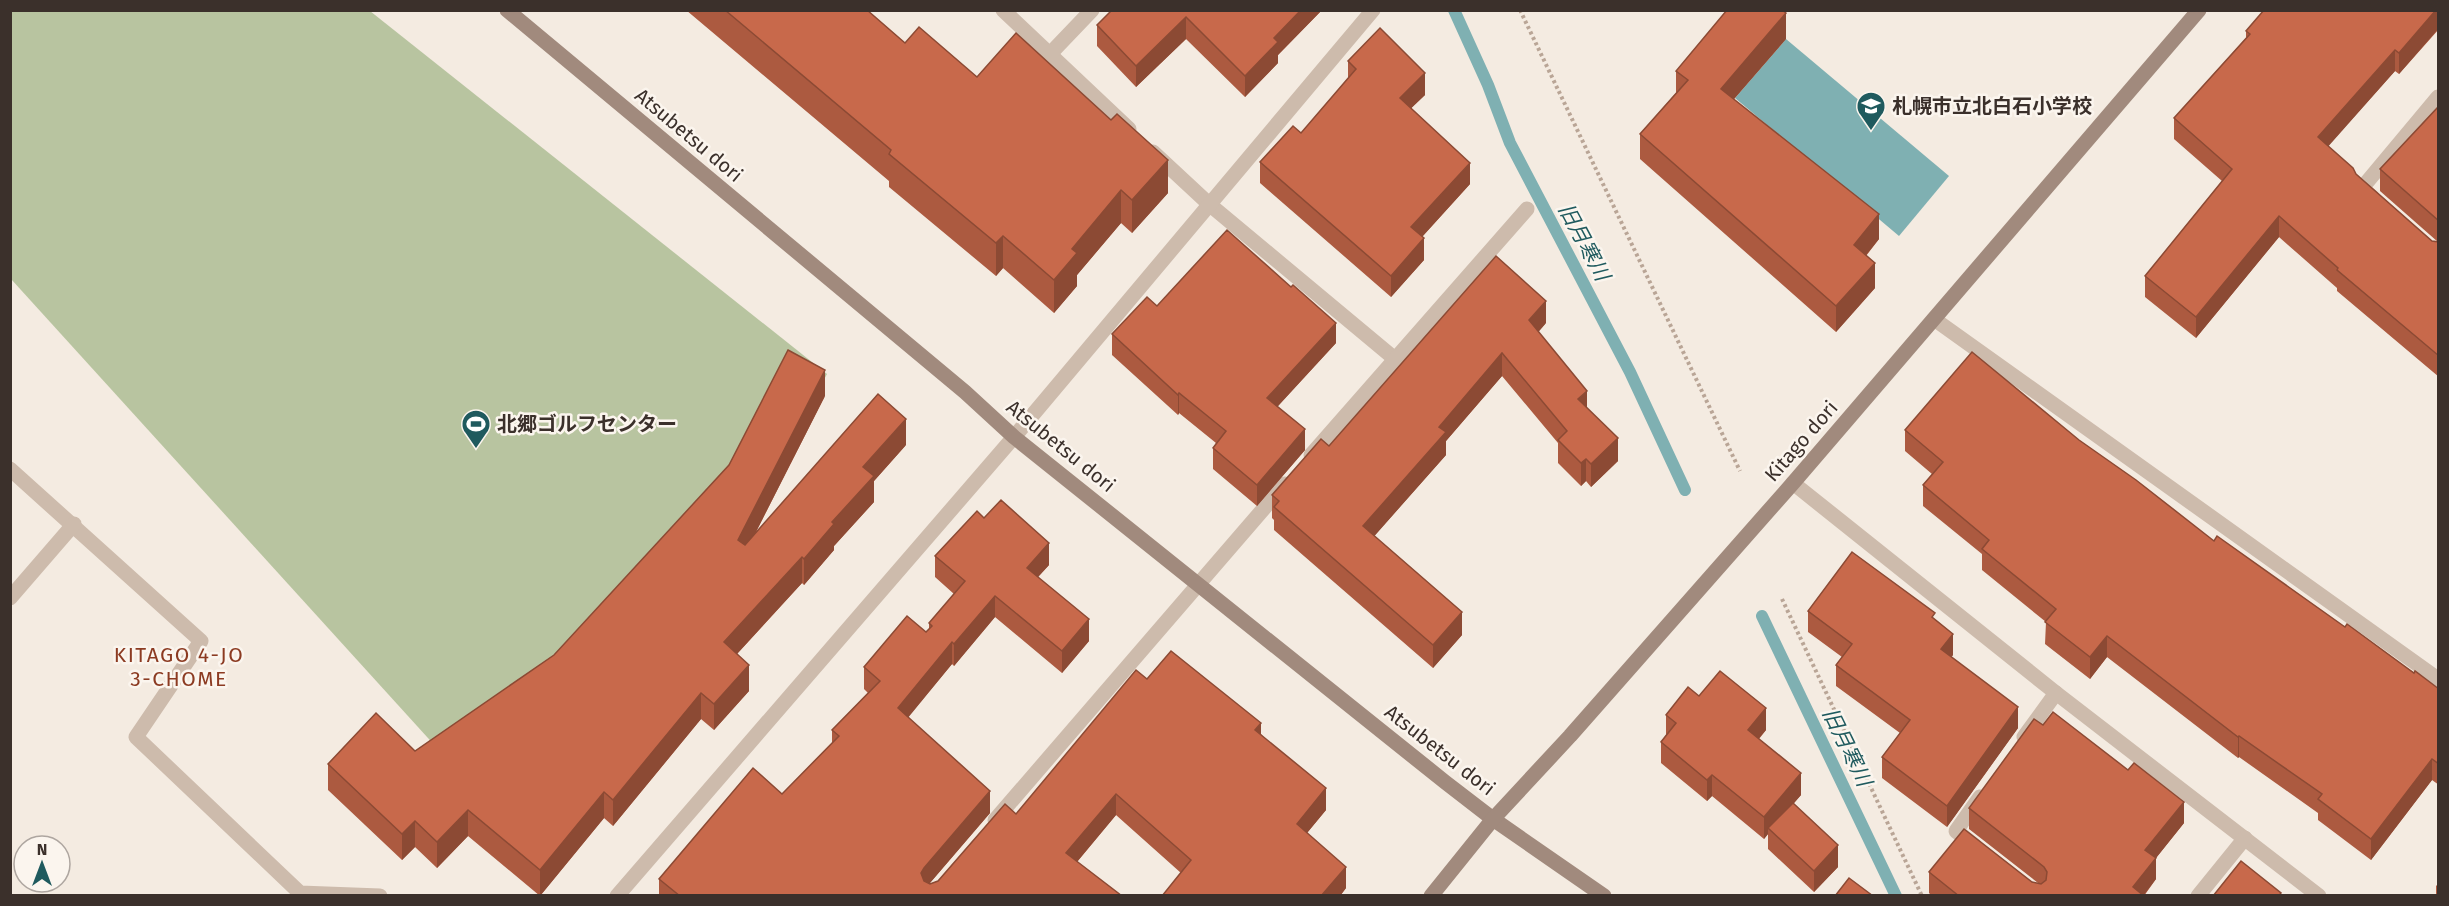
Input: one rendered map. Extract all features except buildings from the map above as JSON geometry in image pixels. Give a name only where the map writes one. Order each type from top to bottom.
[{"type":"street","name":"Atsubetsu dori","points":[[507,10],[1014,436],[1493,819],[1604,896]]},
{"type":"street","points":[[1004,10],[1209,204],[1395,359]]},
{"type":"street","points":[[1049,55],[1092,10]]},
{"type":"street","points":[[617,896],[1014,436],[1373,10]]},
{"type":"street","name":"Kitago dori","points":[[1431,896],[1493,819],[1578,727],[1792,483],[2199,10]]},
{"type":"street","points":[[2387,210],[2362,188],[2439,97]]},
{"type":"street","points":[[984,833],[1527,208]]},
{"type":"street","points":[[1934,319],[2439,679]]},
{"type":"street","points":[[10,469],[74,524],[201,642],[136,737],[300,893],[380,896]]},
{"type":"street","points":[[1792,483],[2056,693],[2319,896]]},
{"type":"street","points":[[10,598],[74,524]]},
{"type":"street","points":[[2016,748],[2056,693]]},
{"type":"street","points":[[1983,852],[1956,831],[1989,785]]},
{"type":"street","points":[[2198,896],[2245,838]]},
{"type":"path","points":[[1520,10],[1740,471]]},
{"type":"path","points":[[1782,599],[1922,896]]},
{"type":"green space","name":"北郷ゴルフセンター","points":[[11,11],[370,11],[827,374],[746,524],[477,792],[11,279]]},
{"type":"water","points":[[1786,39],[1949,176],[1899,236],[1735,98]]},
{"type":"waterway","name":"旧月寒川","points":[[1454,10],[1488,85],[1510,143],[1630,372],[1685,490]]},
{"type":"waterway","name":"旧月寒川","points":[[1762,616],[1896,896]]},
{"type":"place","name":"札幌市立北白石小学校","points":[[1871,132]]},
{"type":"place","name":"北郷ゴルフセンター","points":[[476,450]]},
{"type":"district","name":"KITAGO 4-JO 3-CHOME","points":[[179,667]]}]
